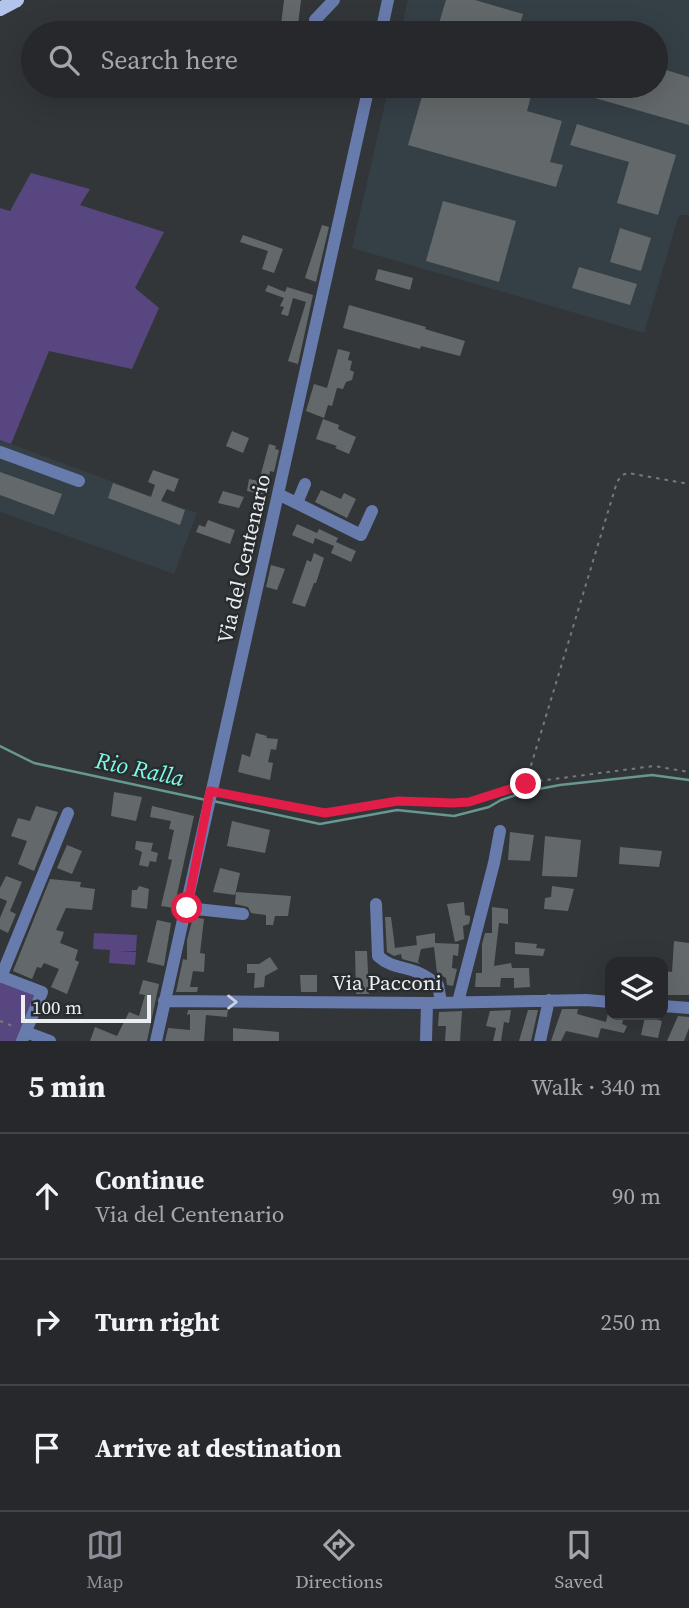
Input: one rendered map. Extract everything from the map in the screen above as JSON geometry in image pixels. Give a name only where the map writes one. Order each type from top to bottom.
[{"type":"main road","points":[[0,9],[17,0]]},
{"type":"street","points":[[315,20],[334,0]]},
{"type":"street","points":[[384,21],[388,0]]},
{"type":"street","name":"Via del Centenario","points":[[156,1041],[366,98]]},
{"type":"street","points":[[0,452],[79,481]]},
{"type":"street","points":[[298,503],[305,484]]},
{"type":"street","points":[[278,494],[361,535],[372,511]]},
{"type":"street","points":[[50,1041],[24,1036],[42,992],[1,976],[68,813]]},
{"type":"street","points":[[458,1002],[500,831]]},
{"type":"street","points":[[376,904],[378,956],[387,964],[416,971],[438,985],[441,1002]]},
{"type":"street","points":[[187,908],[243,914]]},
{"type":"street","points":[[540,1041],[549,1000]]},
{"type":"street","name":"Via Pacconi","points":[[164,1001],[605,1002]]},
{"type":"street","points":[[426,1041],[427,1003]]},
{"type":"street","points":[[668,1006],[689,1008]]},
{"type":"path","points":[[526,784],[617,482],[622,475],[628,473],[689,484]]},
{"type":"path","points":[[209,797],[325,813],[398,801],[469,802],[526,784],[654,766],[689,772]]},
{"type":"path","points":[[0,1021],[24,1036]]},
{"type":"shaded area","points":[[408,0],[689,0],[689,215],[679,215],[644,333],[352,248],[386,98],[668,98],[668,21],[403,21]]},
{"type":"shaded area","points":[[31,173],[90,189],[80,205],[164,232],[135,288],[159,308],[132,369],[49,351],[11,444],[0,440],[0,208],[10,211]]},
{"type":"shaded area","points":[[0,440],[197,513],[174,574],[0,512]]},
{"type":"shaded area","points":[[94,933],[137,935],[136,951],[119,951],[136,952],[135,965],[109,963],[110,950],[93,949]]},
{"type":"shaded area","points":[[0,976],[42,992],[22,1041],[0,1041]]},
{"type":"building","points":[[284,0],[301,0],[298,21],[281,21]]},
{"type":"building","points":[[446,0],[475,0],[523,14],[521,21],[440,21]]},
{"type":"building","points":[[668,71],[689,77],[689,125],[595,98],[668,98]]},
{"type":"building","points":[[422,98],[530,98],[527,111],[562,121],[550,162],[563,165],[556,187],[408,145]]},
{"type":"building","points":[[577,124],[676,155],[658,215],[617,203],[629,162],[570,145]]},
{"type":"building","points":[[443,201],[516,221],[499,282],[426,261]]},
{"type":"building","points":[[322,225],[329,227],[316,282],[305,278]]},
{"type":"building","points":[[620,228],[651,238],[641,271],[610,262]]},
{"type":"building","points":[[243,235],[283,249],[274,273],[262,269],[268,251],[240,242]]},
{"type":"building","points":[[579,267],[637,284],[630,305],[572,288]]},
{"type":"building","points":[[378,269],[413,278],[410,290],[375,280]]},
{"type":"building","points":[[268,285],[285,292],[287,287],[313,295],[298,364],[288,361],[306,302],[293,298],[288,316],[281,314],[284,307],[280,306],[284,298],[265,291]]},
{"type":"building","points":[[349,305],[465,341],[460,356],[421,346],[420,349],[343,328]]},
{"type":"building","points":[[338,349],[350,352],[350,370],[354,372],[352,380],[346,382],[343,389],[337,388],[332,406],[328,405],[324,418],[306,411],[314,384],[327,388]]},
{"type":"building","points":[[323,419],[339,425],[338,429],[356,437],[349,454],[335,448],[337,446],[316,439]]},
{"type":"building","points":[[232,431],[249,438],[243,453],[226,446]]},
{"type":"building","points":[[269,444],[279,450],[274,472],[270,471],[266,495],[247,491],[249,479],[259,481]]},
{"type":"building","points":[[153,470],[179,479],[174,492],[167,489],[161,501],[185,510],[180,525],[108,498],[113,483],[151,497],[155,485],[148,482]]},
{"type":"building","points":[[0,472],[62,494],[54,515],[0,495]]},
{"type":"building","points":[[321,490],[341,499],[344,493],[356,499],[347,518],[315,502]]},
{"type":"building","points":[[223,491],[244,497],[239,508],[218,503]]},
{"type":"building","points":[[208,520],[235,530],[230,544],[196,532],[199,525],[205,527]]},
{"type":"building","points":[[297,524],[317,533],[319,529],[338,538],[336,542],[356,551],[351,562],[331,553],[334,546],[315,538],[313,544],[292,535]]},
{"type":"building","points":[[314,553],[324,558],[305,607],[292,603],[307,560],[311,562]]},
{"type":"building","points":[[271,565],[285,569],[277,590],[266,587]]},
{"type":"building","points":[[256,733],[267,736],[266,738],[278,739],[276,750],[271,749],[268,762],[273,763],[270,780],[238,772],[242,754],[250,757]]},
{"type":"building","points":[[114,792],[142,797],[136,821],[111,816]]},
{"type":"building","points":[[36,806],[58,812],[34,871],[18,864],[27,841],[11,836],[18,818],[30,821]]},
{"type":"building","points":[[152,806],[194,816],[174,908],[161,906],[172,860],[168,859],[174,830],[169,829],[171,821],[150,817]]},
{"type":"building","points":[[232,821],[270,830],[265,853],[227,846]]},
{"type":"building","points":[[510,832],[534,835],[530,861],[508,860]]},
{"type":"building","points":[[545,836],[581,840],[577,877],[542,876]]},
{"type":"building","points":[[136,841],[153,843],[151,851],[158,853],[156,862],[150,861],[148,867],[139,865],[142,852],[135,849]]},
{"type":"building","points":[[67,845],[82,851],[72,874],[57,868]]},
{"type":"building","points":[[620,847],[662,851],[659,867],[619,864]]},
{"type":"building","points":[[220,868],[240,873],[235,895],[213,892]]},
{"type":"building","points":[[6,876],[22,882],[10,911],[16,914],[8,933],[0,929],[0,918],[7,901],[0,898],[0,888]]},
{"type":"building","points":[[50,879],[81,882],[80,887],[95,889],[92,910],[66,908],[56,930],[64,932],[60,943],[78,950],[75,960],[79,962],[67,994],[51,987],[59,969],[44,963],[41,968],[37,967],[32,979],[13,971]]},
{"type":"building","points":[[139,886],[149,889],[147,909],[131,907],[132,890],[137,890]]},
{"type":"building","points":[[552,886],[574,889],[568,911],[544,909],[545,898],[551,897]]},
{"type":"building","points":[[236,892],[291,896],[288,916],[275,916],[273,925],[266,925],[266,915],[251,913],[248,907],[235,904]]},
{"type":"building","points":[[464,902],[465,915],[470,916],[469,924],[463,926],[464,939],[455,942],[447,904]]},
{"type":"building","points":[[492,907],[508,909],[508,924],[499,923],[494,966],[511,963],[512,968],[529,968],[530,987],[514,988],[514,978],[501,978],[500,987],[475,987],[476,973],[482,973],[482,944],[485,933],[492,933]]},
{"type":"building","points":[[193,917],[204,919],[200,953],[205,954],[204,972],[193,971],[190,987],[198,987],[197,992],[176,992],[183,959],[187,960],[187,940]]},
{"type":"building","points":[[385,917],[391,917],[395,948],[417,945],[416,936],[435,933],[435,943],[459,944],[458,956],[453,955],[452,968],[457,969],[453,986],[447,985],[446,978],[437,973],[434,947],[421,949],[418,962],[421,964],[402,959],[401,954],[394,956],[387,952]]},
{"type":"building","points":[[157,920],[171,923],[164,966],[147,962]]},
{"type":"building","points":[[674,941],[689,943],[689,995],[668,995],[668,972],[672,972]]},
{"type":"building","points":[[515,942],[537,944],[536,948],[545,949],[543,956],[515,954]]},
{"type":"building","points":[[355,951],[367,951],[369,994],[356,994]]},
{"type":"building","points":[[270,957],[278,969],[265,976],[264,987],[254,988],[255,973],[247,973],[247,964],[259,964]]},
{"type":"building","points":[[300,975],[317,975],[317,992],[301,992]]},
{"type":"building","points":[[143,980],[159,984],[147,1041],[90,1041],[95,1027],[117,1036],[129,1012],[139,1016],[145,995],[139,994]]},
{"type":"building","points":[[562,1009],[578,1009],[577,1014],[606,1022],[623,1020],[622,1024],[627,1026],[624,1033],[601,1028],[598,1038],[566,1031],[561,1041],[551,1041]]},
{"type":"building","points":[[188,1010],[228,1010],[227,1017],[206,1015],[204,1041],[165,1041],[168,1028],[190,1030]]},
{"type":"building","points":[[511,1010],[509,1023],[504,1022],[501,1041],[493,1041],[496,1028],[486,1026],[490,1011]]},
{"type":"building","points":[[528,1010],[538,1010],[531,1041],[519,1041]]},
{"type":"building","points":[[462,1011],[460,1041],[445,1041],[446,1026],[438,1026],[439,1012]]},
{"type":"building","points":[[678,1016],[689,1017],[689,1028],[684,1041],[667,1041]]},
{"type":"building","points":[[644,1020],[662,1021],[658,1038],[641,1035]]},
{"type":"building","points":[[233,1028],[279,1032],[279,1041],[233,1041]]},
{"type":"waterway","name":"Rio Ralla","points":[[0,746],[34,763],[206,800]]},
{"type":"waterway","name":"Rio Ralla","points":[[213,801],[320,824],[397,810],[454,816],[489,807],[528,791],[560,785],[652,775],[689,780]]},
{"type":"route","points":[[187,908],[210,791],[325,813],[398,801],[469,802],[526,784]]}]
